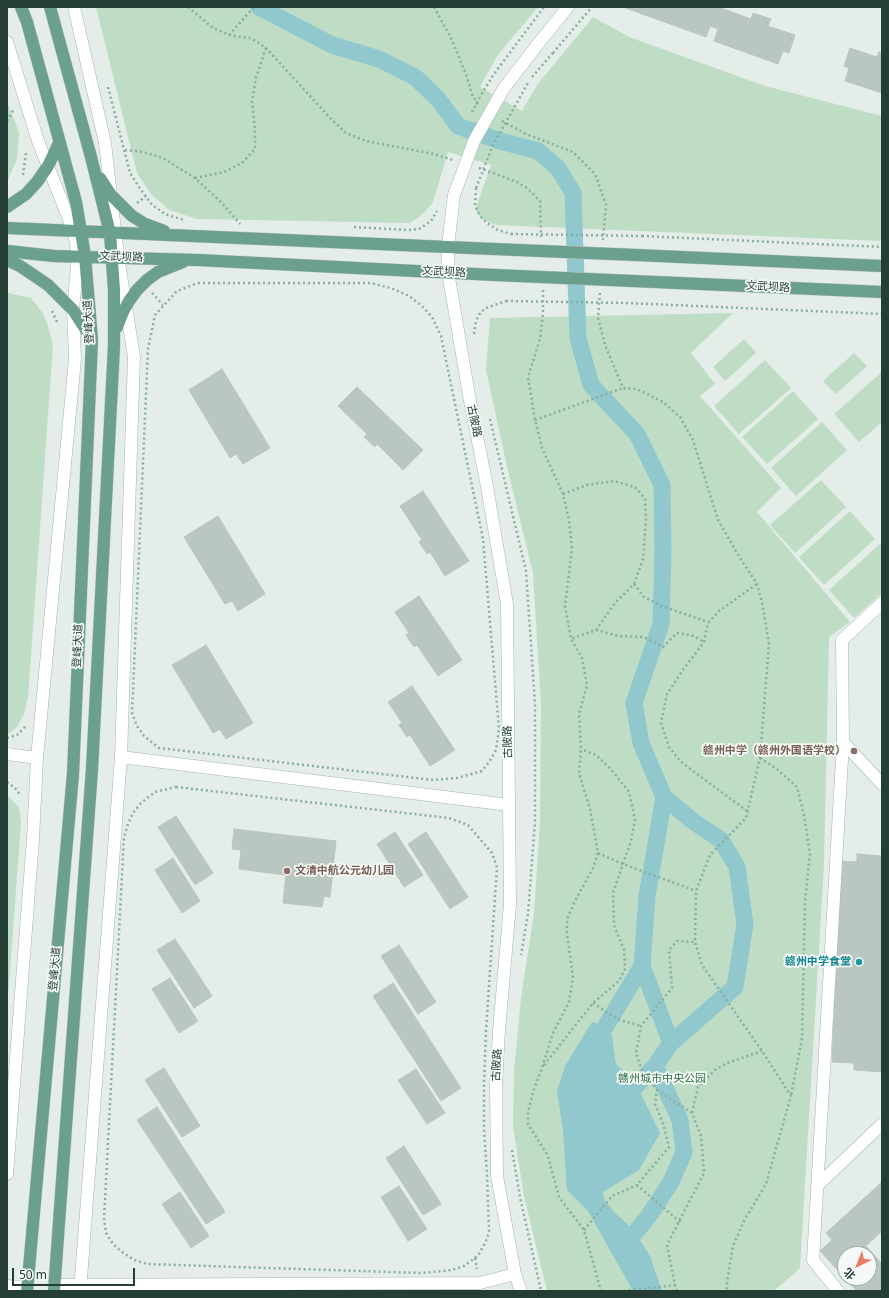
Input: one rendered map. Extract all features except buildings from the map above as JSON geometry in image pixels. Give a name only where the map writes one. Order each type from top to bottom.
[{"type":"main road","points":[[21,7],[27,22],[76,202],[77,232]]},
{"type":"main road","name":"登峰大道","points":[[52,11],[113,233],[115,257],[114,346],[92,769],[54,1288]]},
{"type":"main road","points":[[7,207],[37,182],[48,166],[59,143]]},
{"type":"main road","points":[[91,157],[103,184],[111,195],[132,216],[145,224],[174,234]]},
{"type":"main road","points":[[7,228],[77,232],[174,234],[882,266]]},
{"type":"main road","name":"文武坝路","points":[[7,251],[54,256],[198,260],[882,292]]},
{"type":"main road","name":"登峰大道","points":[[27,1289],[73,774],[92,340],[81,256]]},
{"type":"main road","points":[[7,260],[20,266],[48,284],[73,310],[92,340]]},
{"type":"main road","points":[[114,346],[118,323],[126,306],[137,290],[158,272],[184,262],[198,260]]},
{"type":"street","name":"古陂路","points":[[521,1291],[515,1274],[497,1176],[496,1085],[499,1030],[510,904],[507,604],[448,272],[448,246],[454,195],[474,141],[504,88],[568,7]]},
{"type":"street","points":[[75,9],[105,143],[111,195],[113,233]]},
{"type":"street","points":[[7,42],[38,141],[77,232],[81,256],[73,310],[75,360],[37,758],[33,839],[7,1174]]},
{"type":"street","points":[[81,1288],[121,757],[134,357],[126,306],[115,257]]},
{"type":"street","points":[[838,1291],[813,1260],[843,742],[842,640],[882,603]]},
{"type":"street","points":[[843,742],[882,784]]},
{"type":"street","points":[[7,754],[37,758]]},
{"type":"street","points":[[121,757],[509,805]]},
{"type":"street","points":[[817,1186],[882,1124]]},
{"type":"street","points":[[54,1288],[480,1283],[515,1274]]},
{"type":"street","points":[[7,1286],[27,1289]]},
{"type":"path","points":[[229,35],[254,7]]},
{"type":"path","points":[[434,7],[451,38],[466,74],[472,94],[480,109]]},
{"type":"path","points":[[470,116],[494,74],[544,7]]},
{"type":"path","points":[[592,7],[528,82],[493,145],[476,188],[475,206],[480,216],[487,223],[498,230],[511,234],[642,236],[882,247]]},
{"type":"path","points":[[195,178],[224,172],[242,163],[255,149],[255,130],[252,102],[256,78],[266,48]]},
{"type":"path","points":[[108,84],[130,173],[152,205],[165,214],[189,222]]},
{"type":"path","points":[[500,120],[526,134],[574,152],[595,174],[606,205],[603,243]]},
{"type":"path","points":[[125,150],[143,152],[163,158],[195,178],[222,203],[240,224],[233,224]]},
{"type":"path","points":[[27,152],[21,182],[30,189]]},
{"type":"path","points":[[452,163],[454,156]]},
{"type":"path","points":[[351,227],[408,230],[419,229],[431,221],[437,210]]},
{"type":"path","points":[[198,282],[370,284],[391,288],[409,296],[422,306],[432,317],[441,336],[483,539],[499,729],[496,750],[490,762],[482,772],[457,778],[433,780],[159,748],[144,736],[137,726],[132,713],[148,348],[156,315],[177,291],[198,282]]},
{"type":"path","points":[[600,288],[598,318],[605,345],[623,388]]},
{"type":"path","points":[[506,301],[626,303],[882,314]]},
{"type":"path","points":[[51,310],[54,313],[59,331]]},
{"type":"path","points":[[535,420],[623,388],[637,389],[663,402],[680,417],[693,440],[718,520],[757,584],[762,602],[769,644],[760,758],[746,818],[710,855],[696,891],[695,942],[702,965],[762,1051],[791,1096]]},
{"type":"path","points":[[563,494],[587,485],[614,481],[635,488],[645,499],[646,519],[643,559],[634,584],[615,603],[596,630]]},
{"type":"path","points":[[634,584],[644,596],[664,607],[708,622]]},
{"type":"path","points":[[747,811],[681,762],[669,747],[660,723],[667,694],[704,642],[708,622],[719,611],[757,584]]},
{"type":"path","points":[[571,639],[596,630],[618,636],[644,637],[663,647],[677,633],[694,636],[704,642]]},
{"type":"path","points":[[7,738],[17,735],[27,725]]},
{"type":"path","points":[[542,1068],[593,1003],[619,981],[625,969],[624,950],[614,925],[614,892],[631,841],[635,820],[629,792],[610,768],[596,755],[581,749]]},
{"type":"path","points":[[727,1291],[733,1246],[745,1219],[766,1184],[791,1096],[802,1038],[805,902],[810,854],[804,815],[797,787],[778,770],[760,758]]},
{"type":"path","points":[[176,787],[449,818],[468,825],[492,853],[497,867],[484,1082],[484,1129],[489,1231],[486,1242],[479,1254],[476,1258],[464,1266],[452,1270],[422,1273],[147,1264],[134,1260],[122,1252],[113,1244],[106,1233],[104,1219],[124,837],[133,813],[141,803],[155,792],[176,787]]},
{"type":"path","points":[[598,853],[623,864],[696,891]]},
{"type":"path","points":[[692,1113],[657,1090],[641,1068],[636,1053],[641,1026],[672,988],[669,950],[676,941],[695,942]]},
{"type":"path","points":[[593,1003],[617,1019],[641,1026]]},
{"type":"path","points":[[678,1291],[674,1285],[667,1245],[704,1173],[701,1136],[692,1113],[698,1087],[715,1070],[727,1063],[762,1051]]},
{"type":"path","points":[[584,1230],[612,1196],[637,1185],[669,1147],[663,1123],[655,1104],[657,1090]]},
{"type":"path","points":[[637,1185],[680,1222]]},
{"type":"path","points":[[625,1291],[674,1285]]},
{"type":"green space","points":[[96,7],[538,7],[497,56],[480,87],[522,111],[537,85],[593,17],[629,37],[765,86],[882,116],[882,241],[495,225],[481,218],[475,210],[491,165],[448,152],[433,202],[424,213],[410,223],[197,219],[169,210],[151,194],[137,173]]},
{"type":"green space","points":[[7,102],[19,132],[17,159],[7,182]]},
{"type":"green space","points":[[7,292],[31,298],[42,312],[47,323],[53,345],[28,697],[24,714],[16,728],[7,735]]},
{"type":"green space","name":"赣州城市中央公园","points":[[733,313],[691,353],[715,384],[700,396],[781,488],[757,512],[850,622],[829,637],[824,864],[800,1268],[774,1291],[547,1291],[524,1196],[513,1127],[514,1072],[521,998],[534,913],[540,821],[541,704],[533,573],[508,471],[486,370],[490,318]]},
{"type":"green space","points":[[744,339],[756,353],[725,381],[713,367]]},
{"type":"green space","points":[[854,353],[867,366],[836,394],[823,381]]},
{"type":"green space","points":[[765,360],[791,388],[739,434],[714,406]]},
{"type":"green space","points":[[882,372],[882,422],[859,442],[834,414]]},
{"type":"green space","points":[[793,391],[818,419],[767,464],[742,437]]},
{"type":"green space","points":[[822,422],[847,450],[796,496],[771,468]]},
{"type":"green space","points":[[821,480],[846,507],[795,553],[770,525]]},
{"type":"green space","points":[[850,511],[875,539],[824,585],[799,557]]},
{"type":"green space","points":[[880,544],[882,546],[882,593],[854,618],[829,590]]},
{"type":"green space","points":[[7,795],[19,808],[21,822],[7,1011]]},
{"type":"water","points":[[592,1022],[608,1027],[612,1036],[616,1064],[636,1084],[660,1133],[639,1170],[603,1192],[604,1200],[616,1214],[633,1229],[650,1256],[662,1291],[633,1291],[588,1211],[567,1190],[563,1130],[557,1091],[565,1066]]},
{"type":"waterway","points":[[259,7],[332,45],[379,59],[415,77],[438,99],[458,126],[500,141],[538,151],[558,168],[573,193],[578,338],[591,385],[637,434],[662,485],[663,551],[661,624],[634,703],[641,743],[664,797],[694,822],[721,840],[737,867],[745,924],[735,987],[671,1043],[655,1066],[620,1103]]},
{"type":"waterway","points":[[664,797],[647,896],[642,966],[671,1043]]},
{"type":"waterway","points":[[601,1048],[601,1034],[642,966]]},
{"type":"waterway","points":[[628,1241],[648,1217],[671,1182],[684,1152],[680,1120],[655,1066]]},
{"type":"place","name":"赣州中学（赣州外国语学校）","points":[[854,751]]},
{"type":"place","name":"文清中航公元幼儿园","points":[[287,871]]},
{"type":"place","name":"赣州中学食堂","points":[[859,962]]}]
